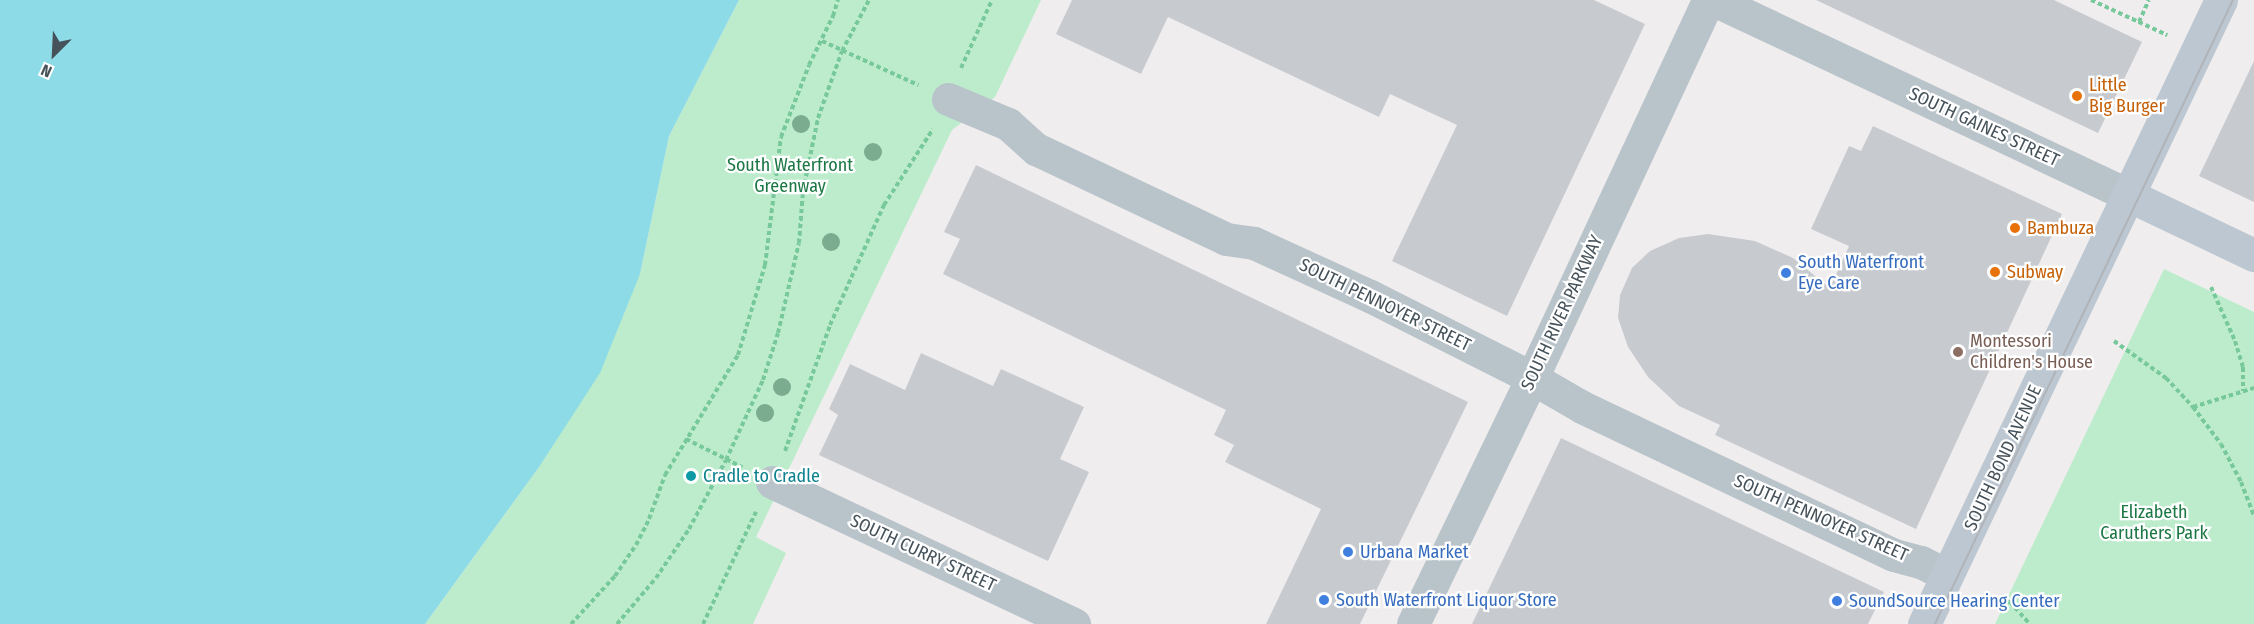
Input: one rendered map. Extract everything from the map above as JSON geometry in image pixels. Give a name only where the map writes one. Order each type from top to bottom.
[{"type":"street","name":"SOUTH RIVER PARKWAY","points":[[1413,624],[1532,378],[1708,0]]},
{"type":"street","name":"SOUTH GAINES STREET","points":[[1714,0],[2254,255]]},
{"type":"street","name":"SOUTH BOND AVENUE","points":[[1924,624],[2221,0]]},
{"type":"street","name":"SOUTH PENNOYER STREET","points":[[948,99],[1008,124],[1036,149],[1226,239],[1254,243],[1296,262],[1532,378],[1582,408],[1894,555],[1921,562],[1947,575]]},
{"type":"street","name":"SOUTH CURRY STREET","points":[[772,482],[1074,624]]},
{"type":"path","points":[[571,624],[615,576],[636,545],[649,519],[665,476],[686,439],[727,377],[747,330],[765,265],[781,137],[809,65],[822,41],[838,0]]},
{"type":"path","points":[[617,624],[656,578],[689,529],[726,460],[763,380],[778,333],[799,243],[810,151],[818,118],[842,51],[869,0]]},
{"type":"path","points":[[703,624],[745,533],[772,482],[802,410],[830,325],[884,205],[924,146],[948,99],[992,0]]},
{"type":"path","points":[[2091,0],[2197,50]]},
{"type":"path","points":[[2139,22],[2149,0]]},
{"type":"path","points":[[822,41],[948,99]]},
{"type":"path","points":[[2211,287],[2235,341],[2242,367],[2243,391]]},
{"type":"path","points":[[2114,341],[2166,378],[2193,407],[2220,444],[2241,482],[2254,516]]},
{"type":"path","points":[[2193,407],[2254,388]]},
{"type":"path","points":[[686,439],[726,460]]},
{"type":"path","points":[[1992,597],[2010,602],[2030,624]]},
{"type":"green space","name":"South Waterfront Greenway","points":[[739,0],[1041,0],[995,97],[952,130],[756,537],[786,553],[753,624],[425,624],[539,467],[640,274],[669,136]]},
{"type":"green space","name":"Elizabeth Caruthers Park","points":[[2164,269],[2254,312],[2254,624],[1995,624]]},
{"type":"water","points":[[0,0],[739,0],[669,136],[640,274],[600,373],[539,467],[425,624],[0,624]]},
{"type":"building","points":[[1072,0],[1594,0],[1645,24],[1507,316],[1392,261],[1457,125],[1390,94],[1379,117],[1168,17],[1141,74],[1056,34]]},
{"type":"building","points":[[1816,0],[2054,0],[2142,42],[2098,133]]},
{"type":"building","points":[[2254,61],[2254,202],[2199,176]]},
{"type":"building","points":[[1873,126],[2062,214],[1916,529],[1715,435],[1720,425],[1679,406],[1648,377],[1628,347],[1618,318],[1620,295],[1632,268],[1650,251],[1679,238],[1708,234],[1755,241],[1793,258],[1830,288],[1849,246],[1811,229],[1849,146],[1861,151]]},
{"type":"building","points":[[976,165],[1468,402],[1360,624],[1266,624],[1321,509],[1225,462],[1234,445],[1214,435],[1226,410],[943,274],[960,239],[944,232]]},
{"type":"building","points":[[921,353],[993,386],[1001,369],[1084,407],[1060,459],[1089,472],[1048,561],[819,455],[838,415],[829,409],[850,364],[905,390]]},
{"type":"building","points":[[1561,438],[1884,592],[1868,624],[1472,624]]},
{"type":"tram line","points":[[1935,624],[2233,0]]},
{"type":"place","name":"Little Big Burger","points":[[2077,96]]},
{"type":"place","name":"Bambuza","points":[[2015,228]]},
{"type":"place","name":"Subway","points":[[1995,272]]},
{"type":"place","name":"South Waterfront Eye Care","points":[[1786,273]]},
{"type":"place","name":"Montessori Children's House","points":[[1958,352]]},
{"type":"place","name":"Cradle to Cradle","points":[[691,476]]},
{"type":"place","name":"Urbana Market","points":[[1348,552]]},
{"type":"place","name":"South Waterfront Liquor Store","points":[[1324,600]]},
{"type":"place","name":"SoundSource Hearing Center","points":[[1837,601]]}]
